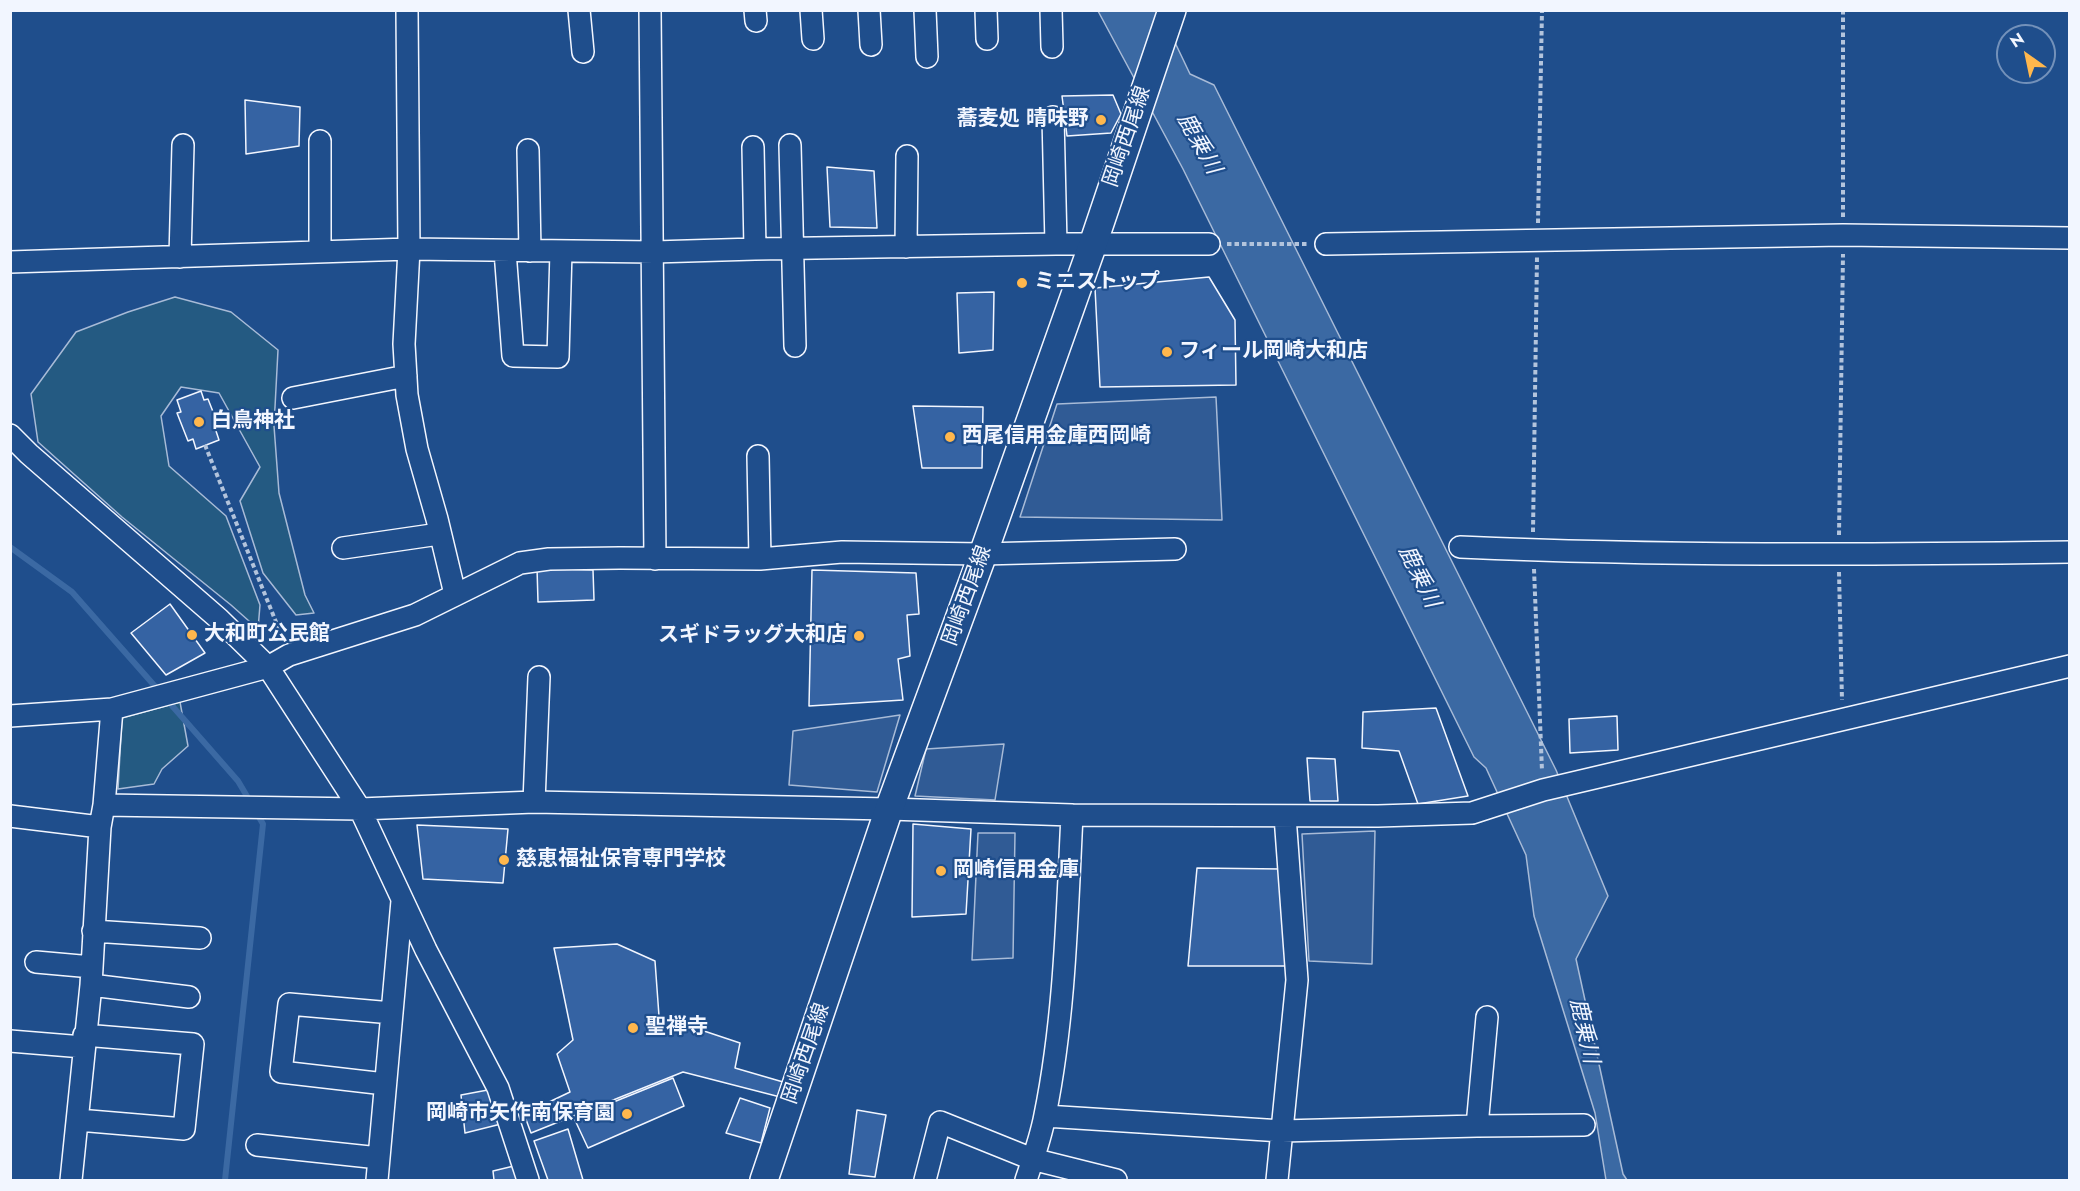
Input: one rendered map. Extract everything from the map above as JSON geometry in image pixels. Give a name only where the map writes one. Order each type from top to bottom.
[{"type":"main road","name":"岡崎西尾線","points":[[764,1180],[889,809],[983,554],[1093,244],[1171,11]]},
{"type":"street","points":[[407,10],[409,249],[404,344],[406,376],[417,449],[455,594]]},
{"type":"street","points":[[579,10],[583,52]]},
{"type":"street","points":[[650,10],[655,559]]},
{"type":"street","points":[[811,10],[813,39]]},
{"type":"street","points":[[868,10],[871,45]]},
{"type":"street","points":[[925,10],[927,57]]},
{"type":"street","points":[[986,10],[987,39]]},
{"type":"street","points":[[1051,10],[1052,47]]},
{"type":"street","points":[[1053,117],[1056,244]]},
{"type":"street","points":[[320,141],[320,252]]},
{"type":"street","points":[[180,257],[183,145]]},
{"type":"street","points":[[790,145],[795,346]]},
{"type":"street","points":[[753,147],[755,249]]},
{"type":"street","points":[[528,150],[530,251]]},
{"type":"street","points":[[906,247],[907,156]]},
{"type":"street","points":[[1326,244],[1843,235],[2070,238]]},
{"type":"street","points":[[10,262],[409,249],[654,252],[1056,244],[1209,244]]},
{"type":"street","points":[[505,251],[513,356],[558,357],[561,251]]},
{"type":"street","points":[[293,398],[406,376]]},
{"type":"street","points":[[10,435],[219,619],[268,667],[360,809],[402,901],[498,1088],[528,1180]]},
{"type":"street","points":[[758,456],[760,559]]},
{"type":"street","points":[[343,548],[439,534]]},
{"type":"street","points":[[1460,547],[1839,555],[2070,552]]},
{"type":"street","points":[[10,717],[112,709],[268,667],[289,655],[415,615],[520,562],[620,558],[760,559],[842,552],[983,554],[1175,549]]},
{"type":"street","points":[[104,805],[360,809],[534,802],[1072,815],[1285,816],[1472,813],[1543,790],[2070,666]]},
{"type":"street","points":[[534,802],[539,677]]},
{"type":"street","points":[[72,1180],[91,976],[100,827],[112,709]]},
{"type":"street","points":[[1026,1180],[1045,1116],[1059,1025],[1065,960],[1072,815]]},
{"type":"street","points":[[10,816],[100,827]]},
{"type":"street","points":[[1277,1180],[1297,980],[1285,816]]},
{"type":"street","points":[[377,1180],[402,901]]},
{"type":"street","points":[[93,931],[200,938]]},
{"type":"street","points":[[36,962],[189,997]]},
{"type":"street","points":[[385,1084],[281,1072],[289,1004],[392,1013]]},
{"type":"street","points":[[1477,1126],[1487,1017]]},
{"type":"street","points":[[10,1041],[193,1044],[184,1129],[78,1120]]},
{"type":"street","points":[[1045,1116],[1282,1131],[1584,1125]]},
{"type":"street","points":[[925,1180],[940,1122],[1032,1159],[1116,1180]]},
{"type":"street","points":[[257,1145],[379,1158]]},
{"type":"path","points":[[1542,10],[1533,550],[1543,790]]},
{"type":"path","points":[[1842,720],[1839,555],[1843,10]]},
{"type":"path","points":[[1209,244],[1326,244]]},
{"type":"path","points":[[205,445],[289,655]]},
{"type":"shaded area","points":[[175,297],[231,312],[278,350],[274,426],[279,493],[305,595],[314,613],[296,615],[263,573],[240,501],[260,467],[219,393],[181,387],[161,416],[169,466],[226,516],[260,605],[258,629],[122,517],[38,442],[31,394],[76,332]]},
{"type":"shaded area","points":[[1216,397],[1222,520],[1020,517],[1057,404]]},
{"type":"shaded area","points":[[180,702],[188,746],[162,769],[154,784],[118,789],[122,718]]},
{"type":"shaded area","points":[[900,715],[877,792],[789,785],[793,731]]},
{"type":"shaded area","points":[[1004,744],[995,800],[915,796],[926,749]]},
{"type":"shaded area","points":[[1375,831],[1372,964],[1309,961],[1302,834]]},
{"type":"shaded area","points":[[978,833],[1015,833],[1013,958],[972,960]]},
{"type":"water","name":"鹿乗川","points":[[1098,11],[1160,11],[1190,74],[1214,85],[1556,770],[1608,896],[1576,959],[1623,1174],[1627,1180],[1606,1180],[1595,1113],[1534,916],[1526,855],[1486,768],[1474,757],[1183,169]]},
{"type":"building","points":[[1113,95],[1121,114],[1111,133],[1067,136],[1062,96]]},
{"type":"building","points":[[245,100],[300,107],[299,146],[246,154]]},
{"type":"building","points":[[827,167],[874,171],[877,228],[830,227]]},
{"type":"building","name":"フィール岡崎大和店","points":[[1209,277],[1235,320],[1236,385],[1100,387],[1095,288]]},
{"type":"building","points":[[994,292],[993,350],[959,353],[957,293]]},
{"type":"building","points":[[201,391],[204,400],[208,399],[219,427],[215,428],[219,440],[196,449],[193,439],[188,441],[177,413],[181,412],[177,400]]},
{"type":"building","name":"西尾信用金庫西岡崎","points":[[913,406],[983,407],[982,468],[922,468]]},
{"type":"building","points":[[537,568],[593,570],[594,600],[538,602]]},
{"type":"building","name":"スギドラッグ大和店","points":[[812,570],[916,573],[919,614],[907,615],[910,656],[898,659],[903,700],[809,706]]},
{"type":"building","points":[[170,604],[205,653],[166,675],[131,633]]},
{"type":"building","points":[[1436,708],[1468,796],[1418,804],[1399,751],[1362,748],[1363,712]]},
{"type":"building","points":[[1617,716],[1618,750],[1570,753],[1569,719]]},
{"type":"building","points":[[1307,758],[1335,759],[1338,801],[1310,801]]},
{"type":"building","name":"岡崎信用金庫","points":[[913,824],[971,829],[966,914],[912,917]]},
{"type":"building","points":[[417,825],[508,829],[503,883],[423,879]]},
{"type":"building","points":[[1197,868],[1282,869],[1288,966],[1188,966]]},
{"type":"building","name":"聖禅寺","points":[[617,944],[655,961],[659,1016],[740,1043],[735,1068],[790,1084],[784,1098],[683,1072],[531,1133],[524,1114],[570,1092],[557,1054],[573,1040],[554,948]]},
{"type":"building","points":[[673,1078],[684,1106],[588,1148],[574,1118]]},
{"type":"building","points":[[493,1089],[501,1124],[465,1133],[461,1095]]},
{"type":"building","points":[[740,1098],[770,1108],[761,1143],[726,1133]]},
{"type":"building","points":[[857,1110],[886,1115],[875,1177],[849,1174]]},
{"type":"building","points":[[568,1129],[583,1180],[548,1180],[534,1141]]},
{"type":"building","points":[[518,1165],[521,1180],[494,1180],[493,1171]]},
{"type":"waterway","points":[[10,547],[72,592],[160,692]]},
{"type":"waterway","points":[[167,700],[238,781],[251,803]]},
{"type":"waterway","points":[[225,1180],[263,824],[256,812]]},
{"type":"place","name":"蕎麦処 晴味野","points":[[1101,120]]},
{"type":"place","name":"ミニストップ","points":[[1022,283]]},
{"type":"place","name":"フィール岡崎大和店","points":[[1167,352]]},
{"type":"place","name":"白鳥神社","points":[[199,422]]},
{"type":"place","name":"西尾信用金庫西岡崎","points":[[950,437]]},
{"type":"place","name":"大和町公民館","points":[[192,635]]},
{"type":"place","name":"スギドラッグ大和店","points":[[859,636]]},
{"type":"place","name":"慈恵福祉保育専門学校","points":[[504,860]]},
{"type":"place","name":"岡崎信用金庫","points":[[941,871]]},
{"type":"place","name":"聖禅寺","points":[[633,1028]]},
{"type":"place","name":"岡崎市矢作南保育園","points":[[627,1114]]}]
